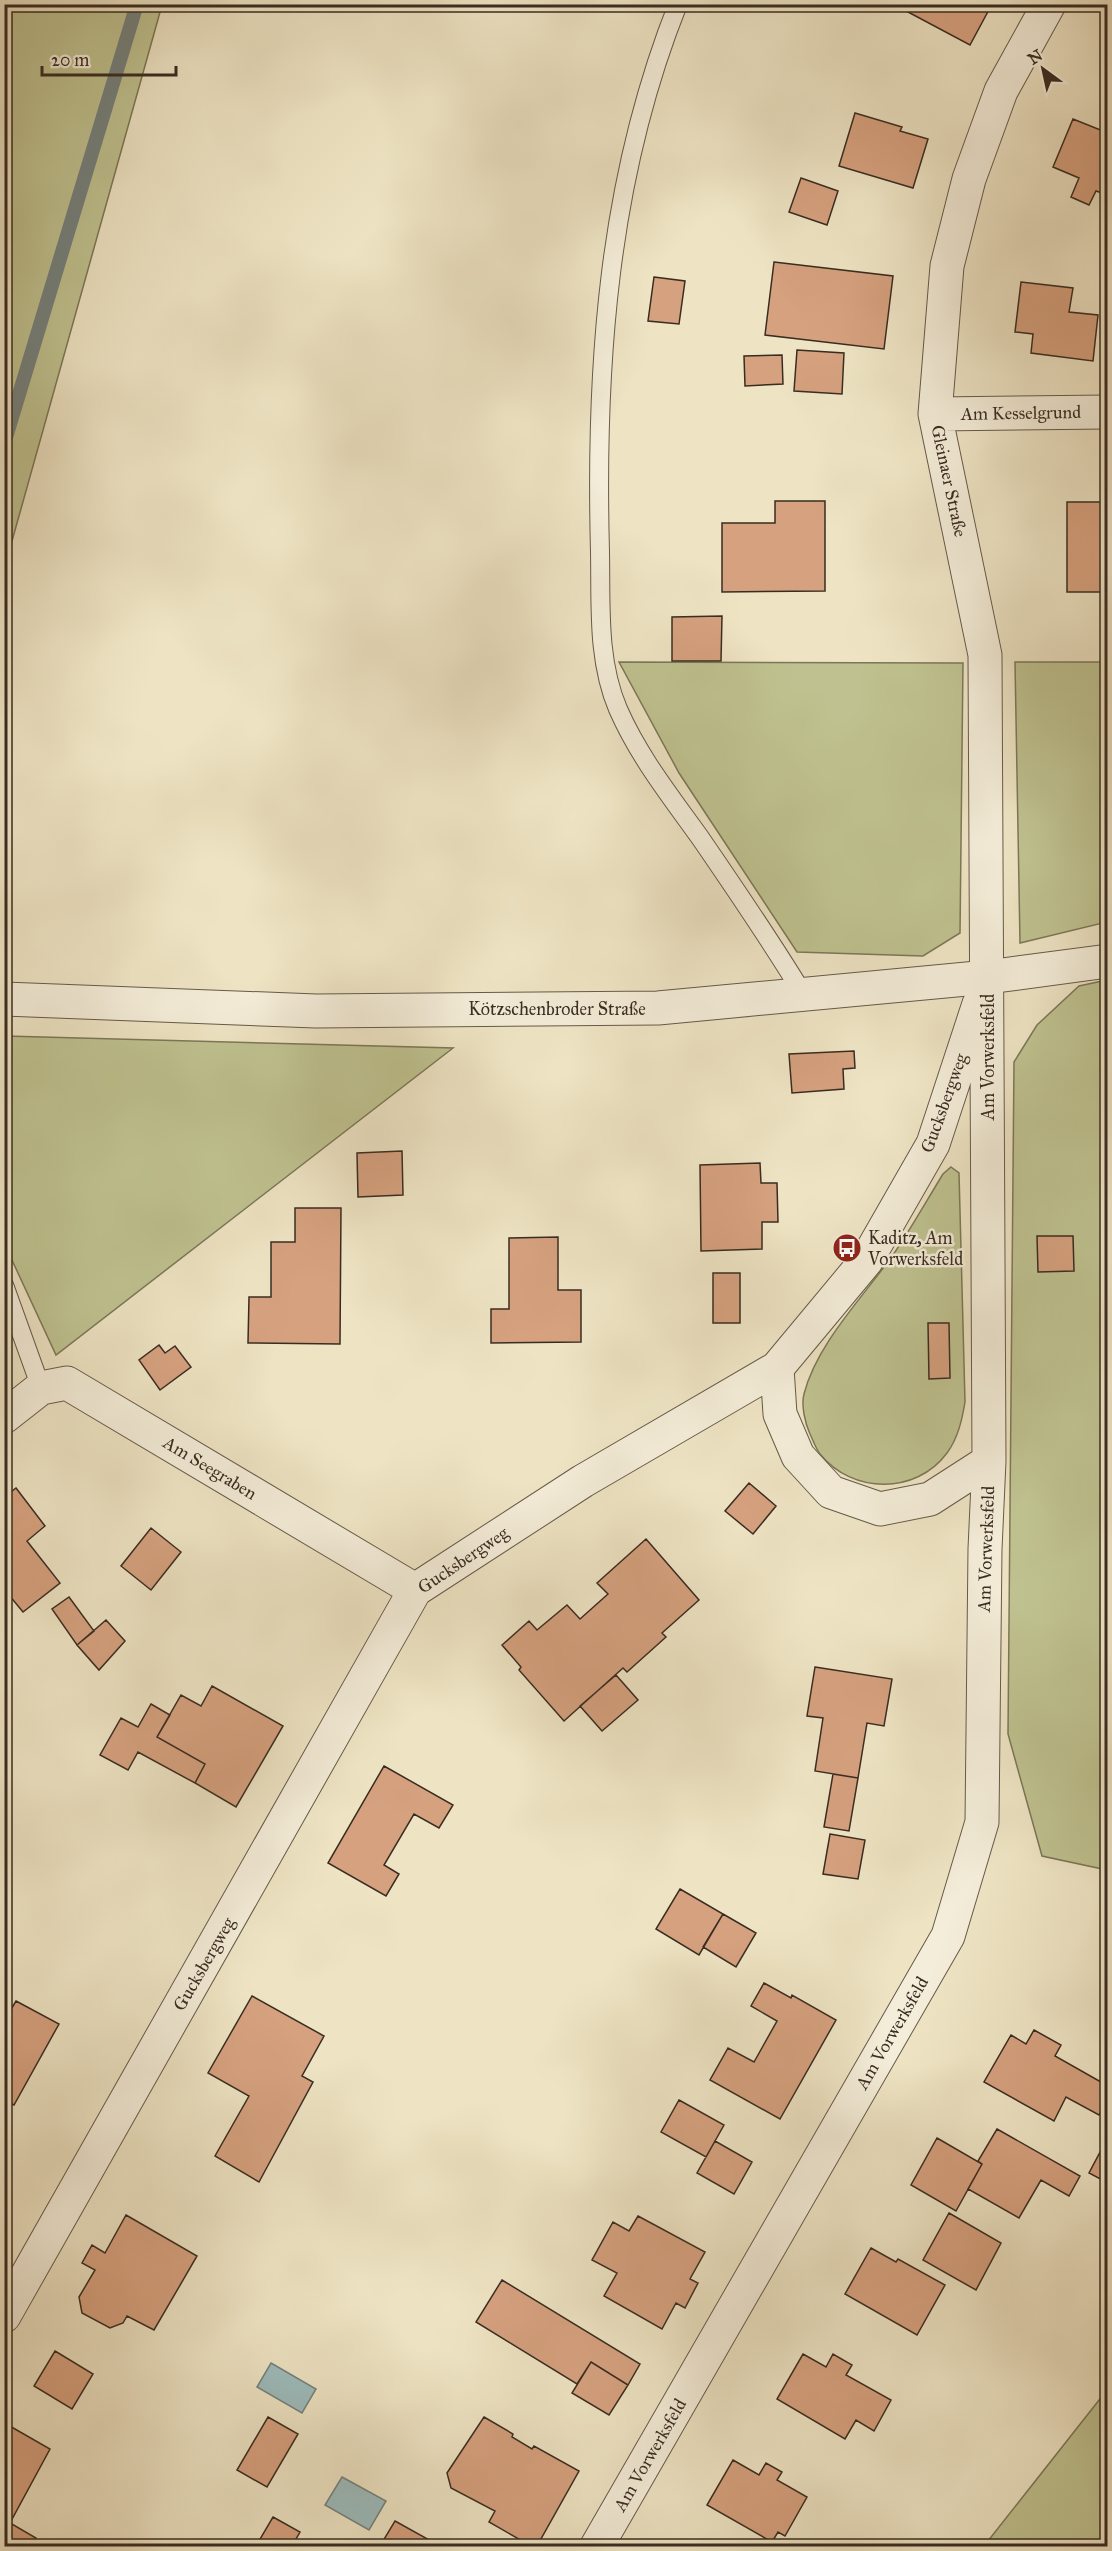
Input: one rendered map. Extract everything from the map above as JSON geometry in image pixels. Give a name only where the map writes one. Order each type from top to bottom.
[{"type":"street","name":"Gleinaer Straße","points":[[988,977],[985,654],[935,414],[947,266],[969,179],[1001,91],[1049,4]]},
{"type":"street","name":"Am Kesselgrund","points":[[935,414],[1107,412]]},
{"type":"street","name":"Kötzschenbroder Straße","points":[[4,999],[328,1011],[658,1008],[988,977],[1107,961]]},
{"type":"street","name":"Gucksbergweg","points":[[4,2316],[415,1590],[583,1481],[777,1368],[866,1261],[933,1144],[988,977]]},
{"type":"street","name":"Am Vorwerksfeld","points":[[597,2547],[948,1936],[982,1822],[985,1549],[989,1461],[988,977]]},
{"type":"street","name":"Am Vorwerksfeld","points":[[777,1368],[780,1414],[798,1456],[831,1492],[880,1509],[930,1499],[989,1461]]},
{"type":"street","name":"Am Seegraben","points":[[41,1388],[67,1383],[415,1590]]},
{"type":"street","points":[[4,1417],[41,1388]]},
{"type":"lane","points":[[678,4],[647,93],[621,199],[609,274],[601,406],[599,519],[603,652],[608,681],[618,708],[646,762],[803,994]]},
{"type":"lane","points":[[4,1286],[41,1388]]},
{"type":"green space","points":[[4,5],[162,5],[5,566]]},
{"type":"green space","points":[[619,662],[963,663],[960,933],[923,956],[797,952],[679,773]]},
{"type":"green space","points":[[1015,662],[1108,662],[1107,922],[1020,943]]},
{"type":"green space","points":[[1107,980],[1107,1870],[1042,1856],[1008,1734],[1014,1062],[1037,1025],[1079,986]]},
{"type":"green space","points":[[5,1036],[453,1048],[56,1355],[5,1245]]},
{"type":"green space","points":[[951,1167],[959,1173],[965,1402],[957,1435],[947,1453],[934,1467],[919,1476],[902,1482],[884,1484],[849,1477],[833,1467],[819,1452],[810,1434],[803,1403],[810,1375],[819,1356],[843,1320],[895,1252],[943,1174]]},
{"type":"green space","points":[[1107,2390],[1107,2546],[984,2546]]},
{"type":"water","points":[[271,2363],[316,2389],[302,2413],[257,2387]]},
{"type":"water","points":[[342,2477],[386,2501],[369,2530],[325,2505]]},
{"type":"building","points":[[893,4],[992,4],[970,45]]},
{"type":"building","points":[[855,113],[902,127],[900,131],[928,139],[913,188],[839,166]]},
{"type":"building","points":[[1073,119],[1108,133],[1108,195],[1096,191],[1089,205],[1071,197],[1079,178],[1053,167]]},
{"type":"building","points":[[801,178],[838,191],[827,225],[789,212]]},
{"type":"building","points":[[774,262],[893,276],[884,349],[765,335]]},
{"type":"building","points":[[654,277],[685,281],[679,324],[648,321]]},
{"type":"building","points":[[1021,282],[1073,288],[1069,312],[1098,315],[1093,361],[1031,353],[1033,334],[1015,332]]},
{"type":"building","points":[[797,350],[844,353],[842,394],[794,391]]},
{"type":"building","points":[[782,355],[783,384],[745,386],[744,356]]},
{"type":"building","points":[[775,501],[825,501],[825,591],[722,592],[722,523],[775,523]]},
{"type":"building","points":[[1067,502],[1108,502],[1108,592],[1067,592]]},
{"type":"building","points":[[722,616],[721,661],[672,661],[672,617]]},
{"type":"building","points":[[854,1051],[855,1068],[843,1069],[844,1089],[792,1093],[789,1054]]},
{"type":"building","points":[[402,1151],[403,1195],[358,1197],[357,1153]]},
{"type":"building","points":[[760,1163],[761,1183],[777,1183],[778,1222],[762,1222],[762,1249],[701,1251],[700,1165]]},
{"type":"building","points":[[295,1208],[341,1208],[340,1344],[248,1343],[249,1297],[271,1297],[271,1242],[295,1242]]},
{"type":"building","points":[[1037,1236],[1073,1236],[1074,1271],[1038,1272]]},
{"type":"building","points":[[558,1237],[558,1290],[581,1290],[581,1342],[491,1343],[491,1309],[509,1309],[509,1238]]},
{"type":"building","points":[[713,1273],[740,1273],[740,1323],[713,1323]]},
{"type":"building","points":[[928,1323],[949,1323],[950,1378],[929,1379]]},
{"type":"building","points":[[159,1345],[165,1353],[175,1346],[191,1367],[160,1390],[139,1360]]},
{"type":"building","points":[[749,1483],[776,1506],[753,1534],[725,1511]]},
{"type":"building","points":[[16,1488],[45,1526],[27,1541],[60,1583],[23,1612],[4,1589],[4,1497]]},
{"type":"building","points":[[151,1528],[181,1552],[151,1590],[121,1566]]},
{"type":"building","points":[[646,1539],[699,1600],[662,1633],[666,1637],[627,1672],[623,1668],[564,1721],[519,1670],[521,1667],[502,1645],[529,1621],[537,1630],[567,1605],[580,1619],[608,1594],[597,1583]]},
{"type":"building","points":[[69,1597],[94,1631],[77,1645],[52,1609]]},
{"type":"building","points":[[106,1620],[125,1641],[99,1670],[77,1645]]},
{"type":"building","points":[[815,1667],[892,1679],[884,1726],[867,1723],[858,1778],[815,1771],[823,1718],[807,1716]]},
{"type":"building","points":[[616,1675],[638,1700],[602,1731],[580,1706]]},
{"type":"building","points":[[212,1686],[283,1726],[236,1807],[195,1783],[205,1764],[157,1737],[181,1695],[201,1706]]},
{"type":"building","points":[[151,1704],[170,1715],[157,1737],[205,1764],[195,1783],[138,1752],[128,1770],[100,1755],[121,1718],[138,1727]]},
{"type":"building","points":[[384,1766],[453,1805],[439,1828],[414,1814],[384,1865],[399,1874],[386,1896],[328,1863]]},
{"type":"building","points":[[833,1774],[858,1778],[849,1831],[824,1827]]},
{"type":"building","points":[[830,1834],[865,1840],[858,1879],[823,1874]]},
{"type":"building","points":[[680,1889],[723,1914],[699,1955],[656,1929]]},
{"type":"building","points":[[723,1914],[756,1933],[736,1967],[703,1947]]},
{"type":"building","points":[[1103,1944],[1108,1944],[1108,1996],[1103,1996]]},
{"type":"building","points":[[764,1983],[791,1998],[792,1995],[836,2020],[780,2119],[710,2080],[728,2048],[754,2062],[777,2021],[751,2006]]},
{"type":"building","points":[[252,1996],[324,2036],[302,2076],[313,2082],[259,2182],[215,2156],[249,2096],[208,2073]]},
{"type":"building","points":[[16,2001],[59,2024],[14,2105],[4,2100],[4,2021]]},
{"type":"building","points":[[1034,2030],[1061,2045],[1055,2056],[1108,2086],[1108,2099],[1099,2115],[1066,2097],[1054,2121],[984,2082],[1011,2035],[1026,2044]]},
{"type":"building","points":[[679,2100],[724,2125],[706,2157],[661,2132]]},
{"type":"building","points":[[997,2129],[1080,2176],[1069,2196],[1041,2180],[1019,2218],[968,2189],[982,2164],[978,2161]]},
{"type":"building","points":[[937,2138],[982,2164],[956,2211],[911,2185]]},
{"type":"building","points":[[1108,2139],[1108,2183],[1089,2173]]},
{"type":"building","points":[[715,2141],[752,2162],[734,2194],[697,2173]]},
{"type":"building","points":[[949,2213],[1001,2243],[976,2290],[923,2260]]},
{"type":"building","points":[[126,2215],[197,2256],[154,2330],[127,2316],[123,2323],[110,2328],[82,2313],[79,2297],[95,2270],[82,2263],[92,2245],[105,2253]]},
{"type":"building","points":[[638,2216],[705,2252],[690,2279],[698,2283],[685,2308],[676,2303],[662,2329],[604,2296],[617,2273],[592,2260],[613,2222],[629,2231]]},
{"type":"building","points":[[871,2248],[896,2262],[898,2259],[945,2285],[917,2335],[845,2294]]},
{"type":"building","points":[[502,2280],[640,2364],[628,2385],[591,2362],[577,2384],[476,2322]]},
{"type":"building","points":[[55,2351],[93,2374],[72,2409],[34,2386]]},
{"type":"building","points":[[803,2354],[826,2367],[833,2354],[852,2365],[846,2375],[891,2400],[874,2431],[856,2420],[845,2439],[777,2399]]},
{"type":"building","points":[[591,2362],[628,2385],[609,2415],[572,2393]]},
{"type":"building","points":[[268,2417],[298,2434],[267,2487],[237,2470]]},
{"type":"building","points":[[484,2417],[513,2434],[512,2437],[532,2449],[534,2446],[579,2471],[537,2546],[531,2546],[489,2522],[495,2511],[451,2488],[447,2473]]},
{"type":"building","points":[[8,2425],[50,2449],[10,2523],[36,2538],[32,2546],[4,2546],[4,2431]]},
{"type":"building","points":[[733,2460],[759,2475],[766,2463],[782,2472],[777,2480],[807,2497],[785,2536],[778,2532],[772,2542],[707,2505]]},
{"type":"building","points":[[273,2517],[300,2532],[292,2546],[256,2546]]},
{"type":"building","points":[[395,2521],[440,2546],[380,2546]]},
{"type":"waterway","points":[[4,444],[137,4]]},
{"type":"place","name":"Kaditz, Am Vorwerksfeld","points":[[847,1248]]}]
